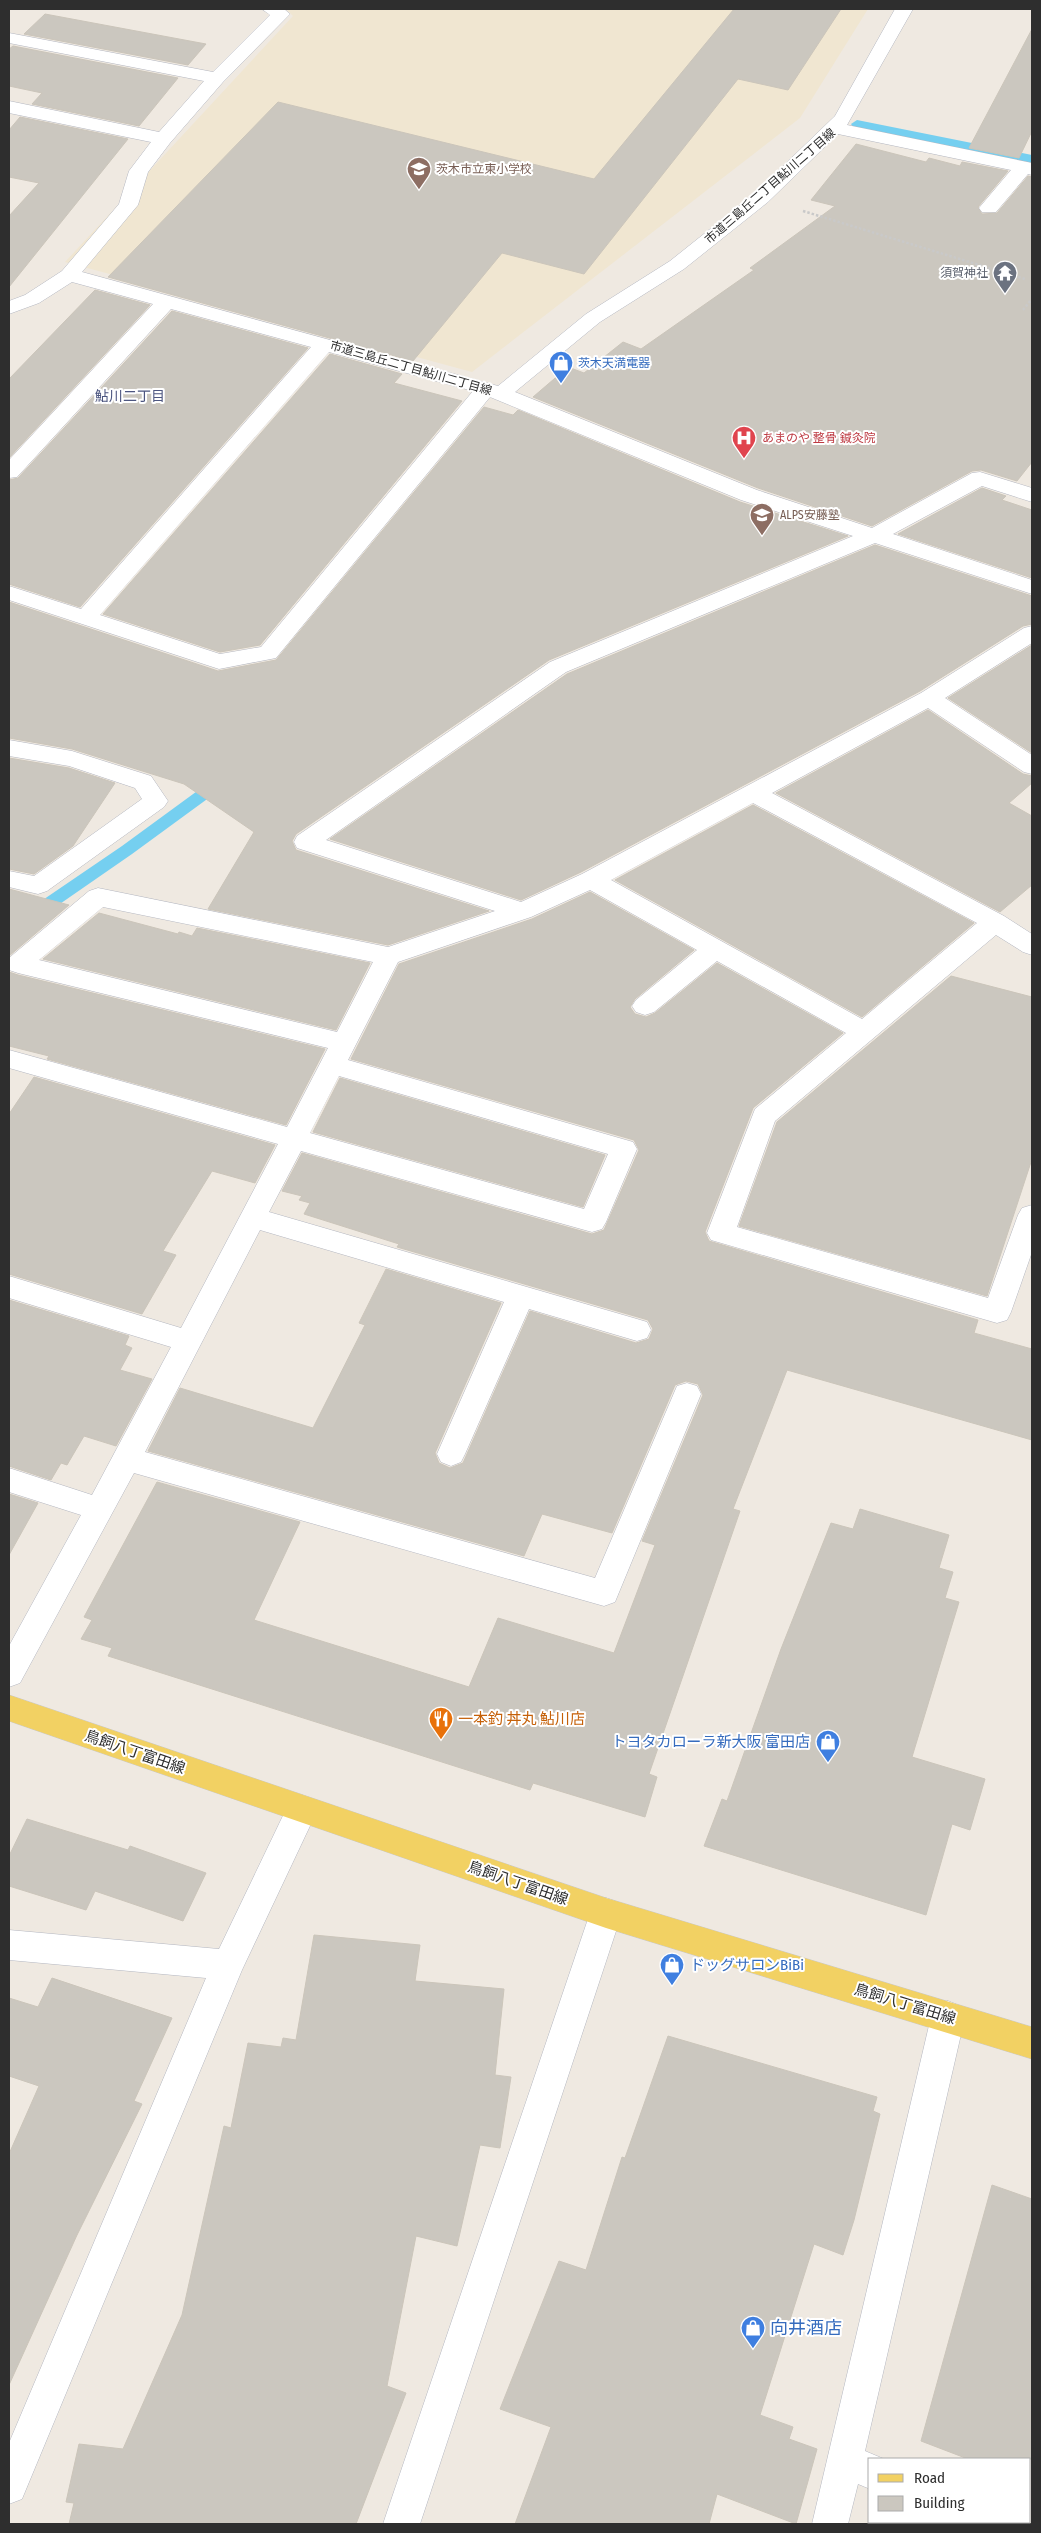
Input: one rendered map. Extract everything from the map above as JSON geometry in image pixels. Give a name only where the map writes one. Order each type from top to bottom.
[{"type":"main road","name":"鳥飼八丁富田線","points":[[9,1708],[606,1913],[1032,2043]]},
{"type":"street","points":[[9,308],[32,299],[69,274],[128,205],[139,171],[163,139],[218,78],[281,14],[270,9]]},
{"type":"street","points":[[834,128],[843,119],[904,9]]},
{"type":"street","points":[[9,38],[218,78]]},
{"type":"street","points":[[9,107],[163,139]]},
{"type":"street","name":"市道三島丘二丁目鮎川二丁目線","points":[[69,274],[494,391],[593,318],[677,265],[761,198],[834,128],[1028,168]]},
{"type":"street","points":[[989,208],[1028,168]]},
{"type":"street","points":[[9,472],[167,301]]},
{"type":"street","points":[[86,618],[325,344]]},
{"type":"street","points":[[9,593],[219,662],[268,653],[494,391],[749,495],[1032,587]]},
{"type":"street","points":[[522,911],[306,842],[558,667],[873,536],[980,478],[1032,495]]},
{"type":"street","points":[[9,1059],[592,1222],[624,1149],[338,1054],[18,964],[98,897],[389,956],[522,911],[591,880],[755,794],[929,698],[1032,633]]},
{"type":"street","points":[[929,698],[1032,766]]},
{"type":"street","points":[[9,748],[72,759],[143,782],[156,801],[38,885],[9,879]]},
{"type":"street","points":[[755,794],[995,922],[1032,946]]},
{"type":"street","points":[[591,880],[863,1031]]},
{"type":"street","points":[[995,922],[764,1116],[721,1233],[997,1312],[1032,1215]]},
{"type":"street","points":[[645,1006],[715,949]]},
{"type":"street","points":[[9,1674],[127,1458],[389,956]]},
{"type":"street","points":[[253,1218],[637,1330]]},
{"type":"street","points":[[9,1287],[188,1341]]},
{"type":"street","points":[[452,1454],[520,1297]]},
{"type":"street","points":[[127,1458],[604,1593],[687,1394]]},
{"type":"street","points":[[9,1480],[99,1509]]},
{"type":"street","points":[[9,2486],[228,1965],[302,1809]]},
{"type":"street","points":[[401,2524],[606,1913]]},
{"type":"street","points":[[9,1945],[228,1965]]},
{"type":"street","points":[[830,2524],[857,2466],[948,2017]]},
{"type":"path","points":[[761,198],[1025,279]]},
{"type":"path","points":[[1023,310],[1032,299]]},
{"type":"shaded area","name":"茨木市立東小学校","points":[[286,9],[868,9],[800,118],[472,372],[65,262],[293,16]]},
{"type":"building","points":[[734,9],[841,9],[788,90],[738,79],[584,274],[502,253],[413,361],[108,277],[278,102],[594,179]]},
{"type":"building","points":[[45,14],[206,44],[188,65],[24,34]]},
{"type":"building","points":[[1032,29],[1032,131],[1019,158],[969,148]]},
{"type":"building","points":[[13,46],[178,78],[139,126],[32,104],[42,93],[9,86],[9,49]]},
{"type":"building","points":[[20,117],[128,139],[9,287],[9,216],[39,183],[9,177],[9,130]]},
{"type":"building","points":[[856,144],[926,162],[929,158],[960,166],[962,162],[1008,171],[978,207],[982,214],[997,213],[1028,176],[1032,177],[1032,462],[1017,481],[981,470],[972,471],[872,526],[758,488],[533,397],[568,367],[584,373],[623,342],[641,349],[754,270],[750,268],[835,206],[811,200]]},
{"type":"building","points":[[95,290],[150,305],[9,458],[9,379]]},
{"type":"building","points":[[172,311],[308,348],[80,607],[9,584],[9,480],[18,478]]},
{"type":"building","points":[[330,354],[402,374],[394,383],[462,401],[260,645],[220,652],[103,614]]},
{"type":"building","points":[[484,407],[513,415],[518,410],[740,502],[848,536],[549,660],[296,834],[292,841],[296,850],[489,911],[388,945],[208,909],[254,832],[184,784],[72,749],[9,738],[9,602],[218,671],[276,660]]},
{"type":"building","points":[[982,488],[1006,496],[1002,500],[1032,510],[1032,578],[898,534]]},
{"type":"building","points":[[875,545],[1032,596],[1032,624],[1023,626],[920,691],[581,872],[521,900],[330,839],[567,674]]},
{"type":"building","points":[[1032,645],[1032,753],[948,698]]},
{"type":"building","points":[[928,710],[1023,774],[1032,776],[1032,783],[1009,803],[1032,816],[1032,885],[1000,912],[776,793]]},
{"type":"building","points":[[9,758],[69,768],[115,783],[73,846],[34,874],[9,869]]},
{"type":"building","points":[[753,805],[974,923],[862,1017],[615,880]]},
{"type":"building","points":[[9,889],[69,905],[9,956]]},
{"type":"building","points":[[590,892],[694,950],[635,999],[630,1007],[635,1014],[646,1017],[655,1013],[717,963],[843,1033],[753,1108],[705,1232],[709,1241],[978,1320],[974,1333],[1032,1349],[1032,1440],[787,1370],[733,1509],[740,1511],[649,1774],[657,1777],[645,1817],[533,1783],[530,1790],[108,1656],[112,1648],[81,1639],[92,1620],[84,1617],[157,1482],[300,1522],[254,1620],[469,1687],[498,1618],[614,1653],[655,1545],[642,1541],[703,1395],[698,1384],[686,1381],[675,1385],[612,1533],[542,1514],[524,1556],[148,1451],[180,1388],[313,1428],[365,1325],[359,1323],[386,1269],[501,1303],[435,1453],[439,1463],[450,1468],[463,1463],[530,1311],[636,1343],[649,1339],[653,1329],[648,1320],[397,1247],[399,1244],[304,1214],[310,1203],[299,1200],[302,1196],[282,1191],[302,1153],[592,1234],[604,1230],[639,1150],[634,1140],[351,1059],[399,964],[532,919]]},
{"type":"building","points":[[99,913],[178,934],[179,932],[192,936],[197,928],[370,963],[336,1030],[43,959]]},
{"type":"building","points":[[9,972],[325,1049],[286,1125],[47,1059],[49,1056],[9,1046]]},
{"type":"building","points":[[951,976],[1032,997],[1032,1159],[987,1296],[739,1226],[777,1122]]},
{"type":"building","points":[[34,1077],[275,1145],[255,1183],[212,1171],[163,1251],[176,1255],[142,1314],[9,1274],[9,1114]]},
{"type":"building","points":[[340,1078],[605,1155],[583,1207],[313,1132]]},
{"type":"building","points":[[9,1300],[129,1336],[125,1345],[132,1348],[120,1370],[152,1379],[116,1446],[84,1436],[67,1465],[61,1463],[51,1480],[9,1466]]},
{"type":"building","points":[[9,1494],[38,1503],[9,1555]]},
{"type":"building","points":[[860,1509],[949,1535],[939,1568],[953,1572],[945,1598],[959,1602],[912,1757],[985,1779],[970,1830],[952,1824],[926,1915],[704,1846],[722,1799],[727,1801],[781,1649],[831,1523],[853,1529]]},
{"type":"building","points":[[27,1819],[128,1850],[130,1846],[206,1873],[183,1921],[95,1891],[86,1910],[9,1886],[9,1856]]},
{"type":"building","points":[[314,1935],[420,1945],[415,1981],[504,1989],[495,2075],[511,2077],[500,2148],[480,2145],[457,2246],[416,2236],[387,2386],[406,2393],[356,2524],[69,2524],[74,2503],[66,2502],[79,2444],[123,2449],[182,2315],[224,2126],[231,2128],[248,2043],[281,2047],[283,2038],[296,2040]]},
{"type":"building","points":[[52,1978],[172,2018],[134,2101],[142,2104],[77,2235],[9,2385],[9,2154],[39,2086],[9,2076],[9,1998],[38,2007]]},
{"type":"building","points":[[668,2036],[877,2097],[873,2111],[880,2114],[854,2220],[843,2255],[814,2244],[760,2415],[793,2427],[789,2439],[817,2449],[796,2524],[717,2494],[709,2524],[515,2524],[551,2427],[500,2409],[559,2261],[586,2270],[622,2157],[625,2158]]},
{"type":"building","points":[[992,2185],[1032,2199],[1032,2459],[965,2458],[921,2441]]},
{"type":"waterway","points":[[857,124],[1032,159]]},
{"type":"waterway","points":[[9,931],[127,850],[220,782]]},
{"type":"place","name":"茨木市立東小学校","points":[[419,190]]},
{"type":"place","name":"須賀神社","points":[[1005,294]]},
{"type":"place","name":"茨木天満電器","points":[[561,384]]},
{"type":"place","name":"あまのや 整骨 鍼灸院","points":[[744,459]]},
{"type":"place","name":"ALPS安藤塾","points":[[762,536]]},
{"type":"place","name":"一本釣 丼丸 鮎川店","points":[[441,1740]]},
{"type":"place","name":"トヨタカローラ新大阪 富田店","points":[[828,1763]]},
{"type":"place","name":"ドッグサロンBiBi","points":[[672,1986]]},
{"type":"place","name":"向井酒店","points":[[753,2349]]},
{"type":"district","name":"鮎川二丁目","points":[[130,396]]}]
